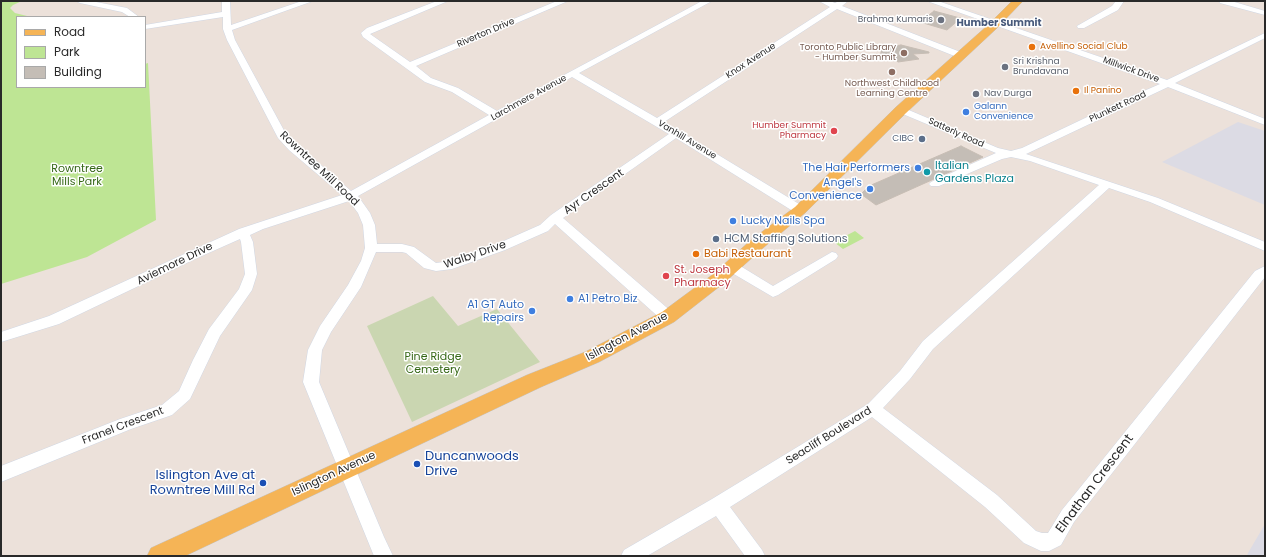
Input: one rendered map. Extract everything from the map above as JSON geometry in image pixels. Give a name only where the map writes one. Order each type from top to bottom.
[{"type":"main road","name":"Islington Avenue","points":[[158,556],[534,381],[599,353],[668,317],[732,267],[800,210],[901,110],[1018,1]]},
{"type":"street","points":[[80,1],[124,10],[133,16]]},
{"type":"street","name":"Rowntree Mill Road","points":[[226,1],[227,29],[231,40],[283,138],[350,196],[364,213],[369,225],[371,248],[367,261],[360,277],[325,330],[315,350],[312,368],[311,382],[346,469]]},
{"type":"street","points":[[227,29],[309,1]]},
{"type":"street","points":[[444,1],[366,32],[366,35],[428,80],[455,90],[498,115]]},
{"type":"street","name":"Riverton Drive","points":[[409,66],[564,1]]},
{"type":"street","name":"Larchmere Avenue","points":[[350,196],[572,73],[708,1]]},
{"type":"street","points":[[823,1],[840,3],[960,55]]},
{"type":"street","name":"Millwick Drive","points":[[931,1],[1167,83],[1265,122]]},
{"type":"street","points":[[1081,26],[1113,9],[1120,1]]},
{"type":"street","points":[[1223,1],[1265,13]]},
{"type":"street","name":"Knox Avenue","points":[[657,122],[840,3]]},
{"type":"street","points":[[146,27],[227,14]]},
{"type":"street","name":"Plunkett Road","points":[[935,184],[999,156],[1025,151],[1263,37]]},
{"type":"street","name":"Vanhill Avenue","points":[[572,73],[657,122],[800,210]]},
{"type":"street","name":"Satterly Road","points":[[901,110],[995,150],[1013,154]]},
{"type":"street","name":"Ayr Crescent","points":[[668,317],[555,218],[676,134]]},
{"type":"street","points":[[1013,154],[1154,200],[1265,247]]},
{"type":"street","name":"Seacliff Boulevard","points":[[630,556],[718,505],[873,410],[905,375],[916,358],[928,345],[1108,184]]},
{"type":"street","name":"Aviemore Drive","points":[[1,337],[54,320],[242,232],[350,196]]},
{"type":"street","name":"Walby Drive","points":[[371,248],[402,248],[410,250],[429,265],[444,266],[464,261],[527,236],[544,228],[555,218]]},
{"type":"street","name":"Franel Crescent","points":[[1,474],[126,424],[168,410],[185,395],[200,360],[214,334],[245,290],[248,282],[250,262],[247,242],[242,232]]},
{"type":"street","points":[[732,267],[773,292],[832,256]]},
{"type":"street","name":"Elnathan Crescent","points":[[873,410],[991,502],[1030,537],[1041,542],[1049,542],[1055,539],[1068,516],[1260,274],[1265,270]]},
{"type":"street","points":[[346,469],[367,516],[377,543],[384,556]]},
{"type":"street","points":[[718,505],[756,556]]},
{"type":"shaded area","points":[[1238,122],[1265,131],[1265,205],[1162,162]]},
{"type":"shaded area","points":[[1265,524],[1265,556],[1247,556],[1248,553]]},
{"type":"green space","name":"Rowntree Mills Park","points":[[1,1],[22,1],[10,8],[15,13],[27,16],[16,16],[16,88],[146,88],[146,64],[148,63],[156,220],[87,257],[1,284]]},
{"type":"green space","points":[[855,231],[864,238],[843,249],[834,242]]},
{"type":"green space","name":"Pine Ridge Cemetery","points":[[433,296],[458,326],[497,309],[540,362],[412,422],[367,326]]},
{"type":"building","name":"Brahma Kumaris","points":[[934,11],[961,18],[947,30],[920,22]]},
{"type":"building","name":"Toronto Public Library - Humber Summit","points":[[901,45],[929,53],[913,54],[919,59],[898,62],[890,55],[881,55],[881,48]]},
{"type":"building","name":"Italian Gardens Plaza","points":[[961,146],[983,157],[876,205],[861,194],[869,186]]},
{"type":"place","name":"Brahma Kumaris","points":[[941,20]]},
{"type":"place","name":"Avellino Social Club","points":[[1032,47]]},
{"type":"place","name":"Toronto Public Library - Humber Summit","points":[[904,53]]},
{"type":"place","name":"Sri Krishna Brundavana","points":[[1005,67]]},
{"type":"place","name":"Northwest Childhood Learning Centre","points":[[892,72]]},
{"type":"place","name":"Il Panino","points":[[1076,91]]},
{"type":"place","name":"Nav Durga","points":[[976,94]]},
{"type":"place","name":"Galann Convenience","points":[[966,112]]},
{"type":"place","name":"Humber Summit Pharmacy","points":[[834,131]]},
{"type":"place","name":"CIBC","points":[[922,139]]},
{"type":"place","name":"The Hair Performers","points":[[918,168]]},
{"type":"place","name":"Italian Gardens Plaza","points":[[927,172]]},
{"type":"place","name":"Angel's Convenience","points":[[870,189]]},
{"type":"place","name":"Lucky Nails Spa","points":[[733,221]]},
{"type":"place","name":"HCM Staffing Solutions","points":[[716,239]]},
{"type":"place","name":"Babi Restaurant","points":[[696,254]]},
{"type":"place","name":"St. Joseph Pharmacy","points":[[666,276]]},
{"type":"place","name":"A1 Petro Biz","points":[[570,299]]},
{"type":"place","name":"A1 GT Auto Repairs","points":[[532,311]]},
{"type":"place","name":"Duncanwoods Drive","points":[[417,464]]},
{"type":"place","name":"Islington Ave at Rowntree Mill Rd","points":[[263,483]]},
{"type":"district","name":"Humber Summit","points":[[999,23]]}]
